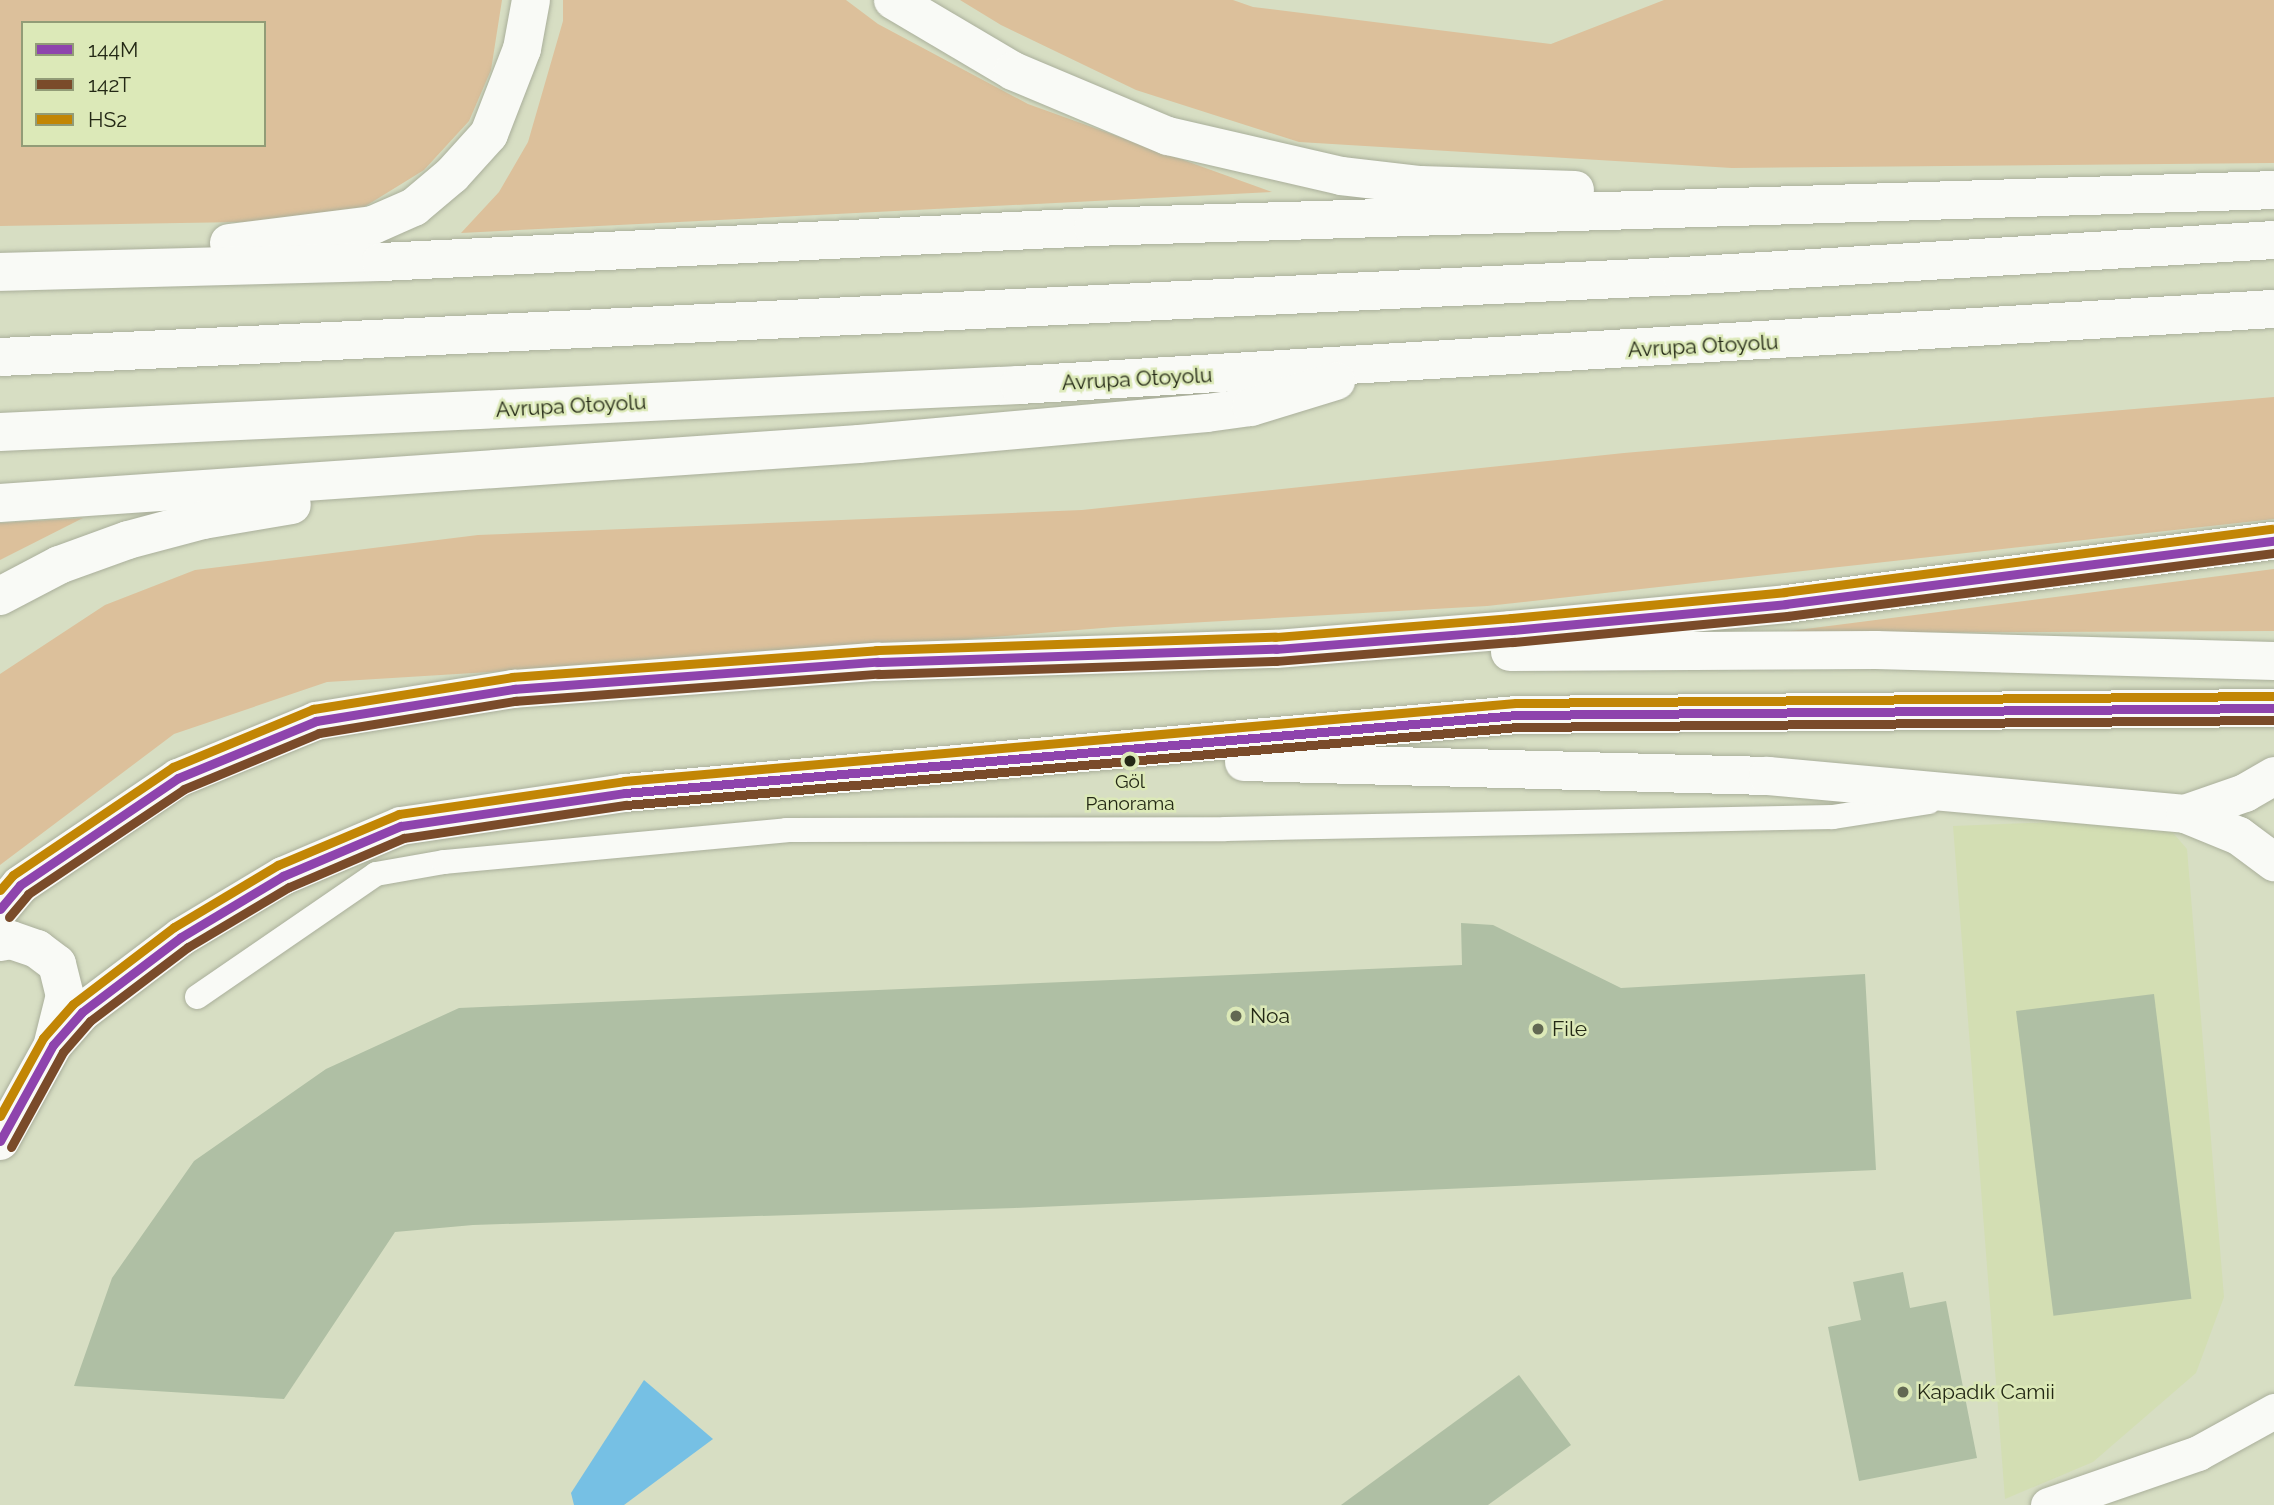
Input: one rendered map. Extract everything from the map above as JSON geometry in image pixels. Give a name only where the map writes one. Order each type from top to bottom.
[{"type":"main road","points":[[69,270],[111,254],[323,234],[373,225],[414,207],[452,175],[489,134],[522,49],[531,0]]},
{"type":"main road","points":[[892,0],[1013,71],[1074,99],[1168,136],[1250,159],[1420,185],[1576,190],[1670,209]]},
{"type":"main road","points":[[0,272],[314,265],[1079,228],[2274,190]]},
{"type":"main road","points":[[0,357],[1682,276],[2274,240]]},
{"type":"main road","name":"Avrupa Otoyolu","points":[[0,432],[1374,366],[2274,309]]},
{"type":"main road","points":[[0,503],[859,444],[1208,413],[1312,391],[1374,366]]},
{"type":"main road","points":[[0,596],[59,565],[203,520],[326,500],[559,477],[640,457]]},
{"type":"main road","points":[[1276,649],[1786,604],[2274,541]]},
{"type":"main road","points":[[0,909],[20,885],[178,778],[316,721],[541,687],[877,662],[1276,649],[1630,653],[1876,650],[2274,661]]},
{"type":"main road","points":[[0,1141],[52,1045],[82,1012],[181,937],[283,876],[401,826],[625,793],[1074,757],[1517,715],[2274,708]]},
{"type":"main road","points":[[1074,757],[1768,776],[2185,814],[2239,836],[2274,862]]},
{"type":"main road","points":[[2185,814],[2245,793],[2274,776]]},
{"type":"main road","points":[[0,942],[11,940],[37,948],[57,964],[65,995],[52,1045]]},
{"type":"main road","points":[[2048,1505],[2198,1453],[2274,1411]]},
{"type":"street","points":[[197,997],[376,874],[444,862],[786,830],[1211,829],[1833,817],[1978,795]]},
{"type":"shaded area","points":[[0,0],[502,0],[491,70],[469,121],[424,170],[364,207],[294,221],[0,226]]},
{"type":"shaded area","points":[[563,0],[846,0],[878,24],[1028,104],[1272,192],[461,233],[499,192],[528,142],[563,21]]},
{"type":"shaded area","points":[[960,0],[1233,0],[1253,7],[1551,44],[1664,0],[2274,0],[2274,163],[1732,168],[1299,142],[1136,90],[1001,25]]},
{"type":"shaded area","points":[[2274,397],[2274,519],[1487,606],[1115,627],[796,653],[327,682],[174,734],[0,865],[0,674],[105,605],[195,570],[478,535],[1082,510],[1624,453]]},
{"type":"shaded area","points":[[83,518],[0,560],[0,523]]},
{"type":"shaded area","points":[[2274,569],[2274,631],[1775,633]]},
{"type":"shaded area","points":[[2160,818],[2187,849],[2224,1297],[2196,1373],[2093,1462],[2005,1499],[1953,826]]},
{"type":"water","points":[[644,1380],[713,1439],[624,1505],[574,1505],[571,1493]]},
{"type":"building","points":[[1461,923],[1493,925],[1621,988],[1865,974],[1876,1170],[1015,1208],[473,1225],[395,1232],[284,1399],[74,1386],[112,1278],[194,1161],[326,1069],[459,1008],[1462,965]]},
{"type":"building","points":[[2154,994],[2191,1299],[2053,1316],[2016,1011]]},
{"type":"building","name":"Kapadık Camii","points":[[1903,1272],[1910,1308],[1946,1301],[1977,1458],[1859,1481],[1828,1327],[1861,1320],[1853,1282]]},
{"type":"building","points":[[1519,1375],[1571,1445],[1488,1505],[1341,1505]]},
{"type":"transit line","name":"HS2","points":[[0,890],[13,875],[173,767],[313,709],[512,677],[876,650],[1275,637],[1511,618],[1785,592],[2272,529]]},
{"type":"transit line","name":"144M","points":[[0,909],[20,885],[178,778],[316,721],[514,689],[877,662],[1276,649],[1512,630],[1786,604],[2274,541]]},
{"type":"transit line","name":"142T","points":[[9,917],[28,894],[184,789],[319,733],[515,701],[878,674],[1276,661],[1513,642],[1788,616],[2274,553]]},
{"type":"transit line","name":"HS2","points":[[0,1116],[43,1038],[73,1004],[174,927],[278,865],[399,814],[624,781],[1516,703],[2274,696]]},
{"type":"transit line","name":"144M","points":[[0,1141],[53,1045],[82,1012],[181,937],[283,876],[401,826],[625,793],[1517,715],[2274,708]]},
{"type":"transit line","name":"142T","points":[[11,1147],[63,1052],[90,1021],[188,947],[289,887],[404,838],[626,805],[1518,727],[2274,720]]},
{"type":"place","name":"Göl Panorama","points":[[1130,761]]},
{"type":"place","name":"Noa","points":[[1236,1016]]},
{"type":"place","name":"File","points":[[1538,1029]]},
{"type":"place","name":"Kapadık Camii","points":[[1903,1392]]}]
